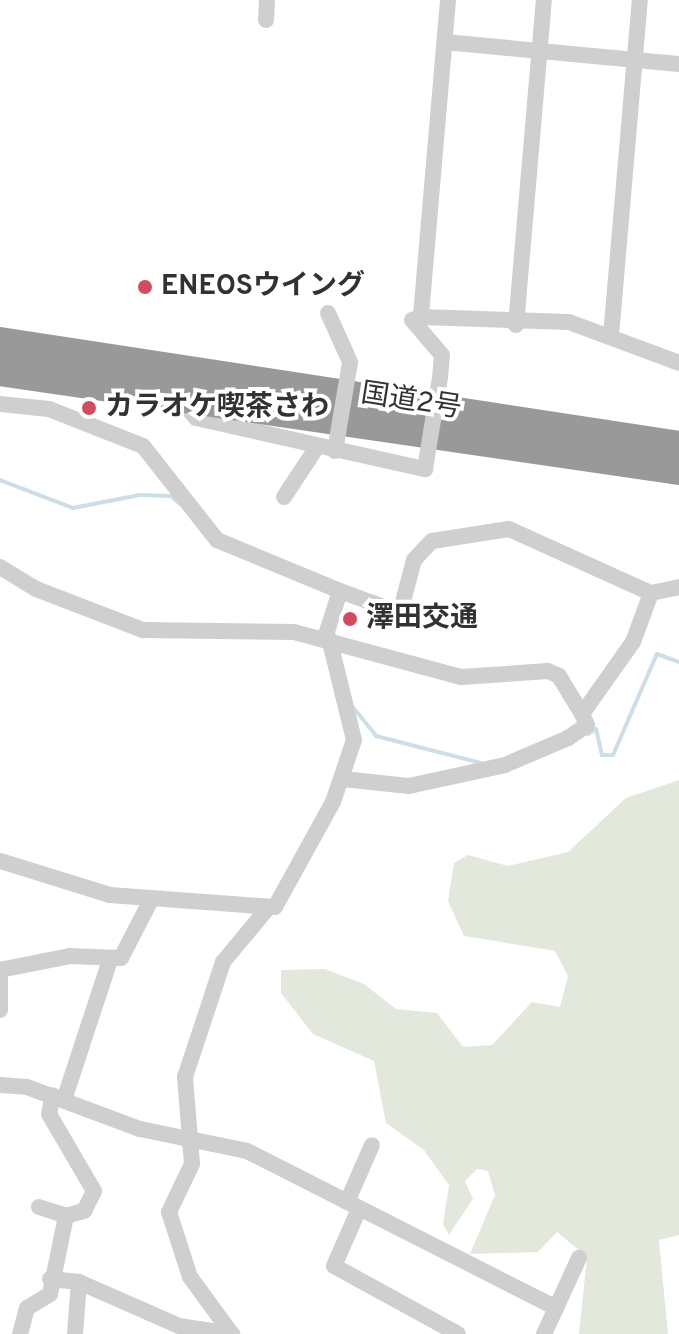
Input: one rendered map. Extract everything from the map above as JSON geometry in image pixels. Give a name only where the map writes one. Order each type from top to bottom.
[{"type":"highway","name":"国道2号","points":[[0,342],[679,446]]},
{"type":"highway","name":"国道2号","points":[[0,371],[679,470]]},
{"type":"street","points":[[266,20],[267,0]]},
{"type":"street","points":[[421,317],[448,0]]},
{"type":"street","points":[[516,325],[544,0]]},
{"type":"street","points":[[611,336],[640,0]]},
{"type":"street","points":[[445,42],[679,64]]},
{"type":"street","points":[[328,313],[350,362],[335,451]]},
{"type":"street","points":[[177,396],[196,418],[425,469],[442,355],[412,320],[421,317],[516,325],[569,322],[679,363]]},
{"type":"street","points":[[0,404],[49,409],[133,440],[227,547],[400,613],[414,560],[432,541],[509,529],[651,593],[679,587]]},
{"type":"street","points":[[284,497],[317,447]]},
{"type":"street","points":[[0,567],[36,589],[143,630],[231,626],[324,637],[461,677],[548,671],[559,676],[587,725],[568,738],[505,765],[409,786],[343,779]]},
{"type":"street","points":[[232,1334],[190,1277],[169,1212],[192,1164],[185,1077],[223,962],[267,909],[285,899],[343,779],[354,740],[324,637],[340,591]]},
{"type":"street","points":[[582,714],[633,642],[651,593]]},
{"type":"street","points":[[0,861],[110,895],[267,909]]},
{"type":"street","points":[[0,970],[70,956],[110,960],[128,954],[151,900]]},
{"type":"street","points":[[39,1207],[66,1216],[84,1211],[93,1179],[60,1137],[49,1114],[58,1098],[110,960]]},
{"type":"street","points":[[0,977],[0,1010]]},
{"type":"street","points":[[0,1085],[58,1098],[140,1129],[189,1135],[264,1158],[557,1308]]},
{"type":"street","points":[[372,1145],[334,1266],[458,1334]]},
{"type":"street","points":[[20,1334],[27,1308],[50,1294],[50,1279],[66,1216]]},
{"type":"street","points":[[544,1334],[579,1258]]},
{"type":"street","points":[[50,1279],[79,1282],[179,1326],[232,1334]]},
{"type":"street","points":[[75,1334],[79,1282]]},
{"type":"shaded area","points":[[679,780],[679,1235],[659,1240],[668,1334],[579,1334],[587,1257],[557,1232],[538,1252],[470,1254],[495,1195],[488,1171],[477,1169],[465,1181],[473,1199],[449,1235],[443,1224],[449,1185],[424,1150],[386,1123],[374,1061],[313,1034],[281,993],[281,970],[325,969],[364,984],[396,1009],[437,1013],[463,1047],[492,1045],[532,1002],[560,1007],[568,976],[555,951],[464,936],[448,901],[454,863],[468,855],[508,866],[568,852],[626,798]]},
{"type":"waterway","points":[[0,480],[73,508],[140,495],[171,496],[180,504]]},
{"type":"waterway","points":[[588,734],[596,729],[602,755],[613,755],[657,654],[679,662]]},
{"type":"waterway","points":[[352,706],[376,736],[481,763]]},
{"type":"place","name":"ENEOSウイング","points":[[145,287]]},
{"type":"place","name":"カラオケ喫茶さわ","points":[[89,408]]},
{"type":"place","name":"澤田交通","points":[[350,619]]}]
